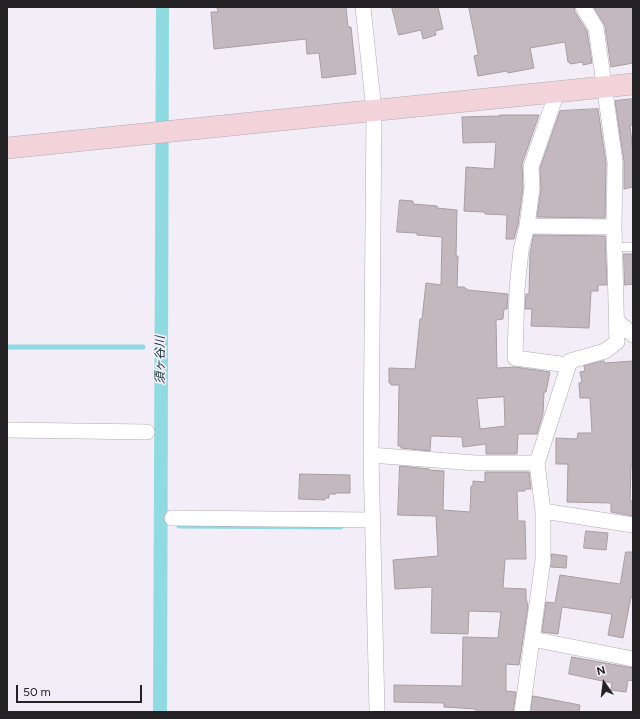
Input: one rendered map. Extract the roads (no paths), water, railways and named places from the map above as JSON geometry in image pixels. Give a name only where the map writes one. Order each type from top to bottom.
[{"type":"street","points":[[363,7],[374,110],[371,455],[377,712]]},
{"type":"street","points":[[522,712],[543,560],[543,512],[537,463],[568,365],[570,362],[605,350],[617,342],[614,247],[615,162],[596,28],[583,7]]},
{"type":"street","points":[[7,148],[633,84]]},
{"type":"street","points":[[557,92],[531,166],[532,188],[528,226],[521,250],[516,289],[515,358],[568,365]]},
{"type":"street","points":[[528,226],[614,227]]},
{"type":"street","points":[[616,320],[633,319]]},
{"type":"street","points":[[616,320],[633,335]]},
{"type":"street","points":[[7,430],[148,432]]},
{"type":"street","points":[[371,455],[475,463],[537,463]]},
{"type":"street","points":[[543,512],[633,525]]},
{"type":"street","points":[[172,518],[372,520]]},
{"type":"street","points":[[532,639],[633,659]]},
{"type":"lane","points":[[614,247],[633,247]]},
{"type":"water","name":"須ヶ谷川","points":[[156,7],[169,7],[167,712],[153,712]]},
{"type":"waterway","points":[[7,347],[143,347]]},
{"type":"waterway","points":[[179,526],[341,527]]}]
